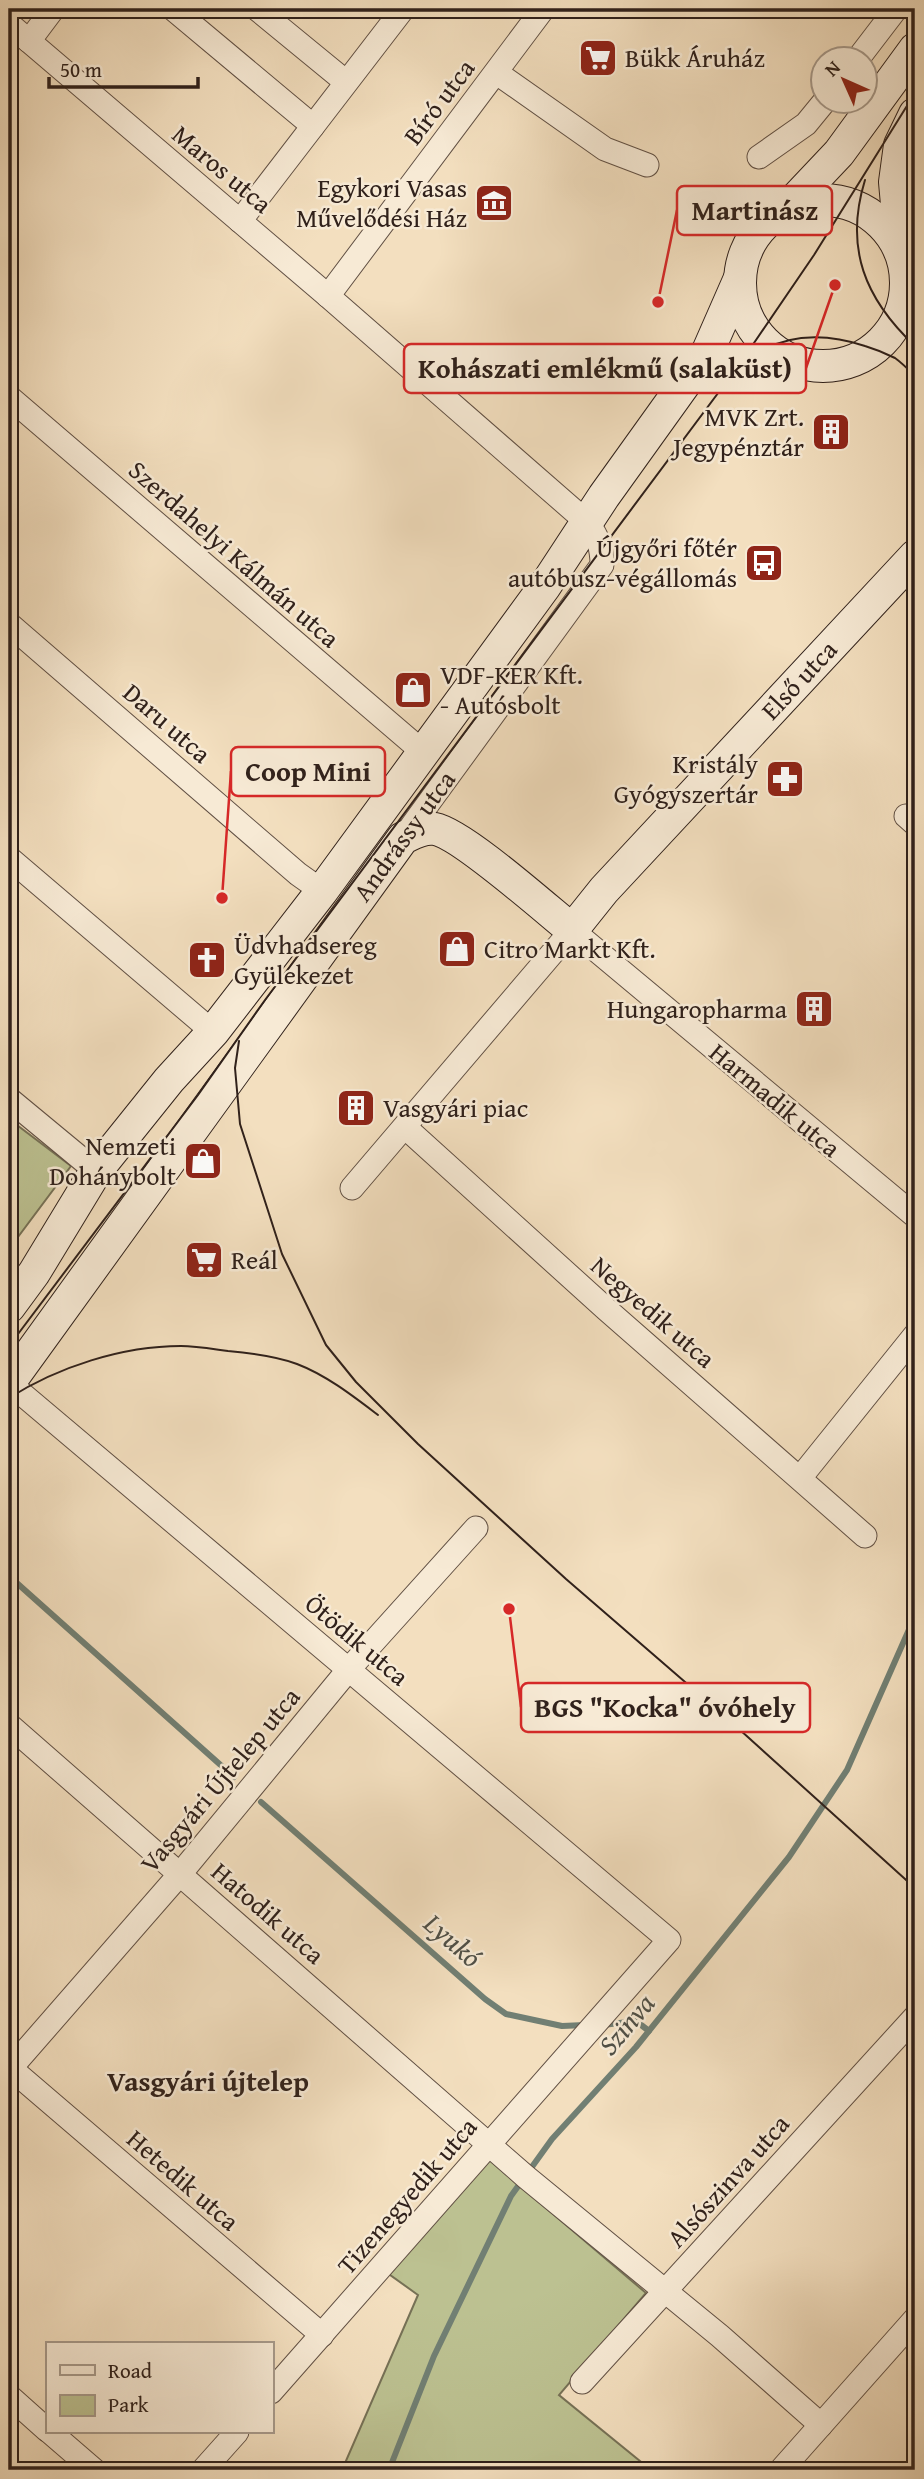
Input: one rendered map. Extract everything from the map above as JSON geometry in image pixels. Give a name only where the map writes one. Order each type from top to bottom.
[{"type":"street","points":[[29,41],[53,9]]},
{"type":"street","points":[[173,9],[313,126]]},
{"type":"street","points":[[257,9],[346,82]]},
{"type":"street","points":[[240,221],[403,9]]},
{"type":"street","name":"Bíró utca","points":[[328,296],[543,9]]},
{"type":"street","points":[[867,46],[895,9]]},
{"type":"street","name":"Maros utca","points":[[9,24],[328,296],[588,523]]},
{"type":"street","points":[[915,50],[839,153],[753,238],[744,257],[740,278],[742,302],[755,330],[768,346],[795,362],[816,366],[838,365],[915,333]]},
{"type":"street","points":[[497,73],[605,149],[647,165]]},
{"type":"street","points":[[863,356],[885,338],[901,312],[905,297],[909,265],[897,219],[895,181],[900,145],[915,114]]},
{"type":"street","points":[[759,157],[806,124],[813,116]]},
{"type":"street","points":[[786,208],[811,201],[846,202],[858,207],[886,228],[909,265]]},
{"type":"street","name":"Andrássy utca","points":[[9,1307],[34,1273],[96,1171],[169,1080],[214,1032],[322,891],[588,523],[604,496],[708,351],[740,278]]},
{"type":"street","name":"Szerdahelyi Kálmán utca","points":[[9,397],[415,765]]},
{"type":"street","name":"Andrássy utca","points":[[9,1383],[420,828],[602,565],[602,547],[588,523]]},
{"type":"street","name":"Első utca","points":[[572,930],[678,810],[915,556]]},
{"type":"street","name":"Daru utca","points":[[9,624],[322,891]]},
{"type":"street","points":[[415,765],[407,796],[420,828]]},
{"type":"street","name":"Harmadik utca","points":[[420,828],[465,845],[572,930],[915,1216]]},
{"type":"street","points":[[9,858],[214,1032]]},
{"type":"street","points":[[352,1188],[572,930]]},
{"type":"street","points":[[9,1099],[96,1171]]},
{"type":"street","name":"Negyedik utca","points":[[405,1128],[606,1309],[865,1535]]},
{"type":"street","points":[[800,1478],[915,1335]]},
{"type":"street","name":"Ötödik utca","points":[[9,1383],[669,1940],[603,2016]]},
{"type":"street","name":"Vasgyári Újtelep utca","points":[[9,2068],[180,1874],[349,1669],[476,1528]]},
{"type":"street","name":"Hatodik utca","points":[[9,1725],[526,2177],[665,2290],[821,2425]]},
{"type":"street","name":"Tizenegyedik utca","points":[[273,2390],[603,2016]]},
{"type":"street","name":"Alsószinva utca","points":[[582,2382],[915,2017]]},
{"type":"street","name":"Hetedik utca","points":[[9,2068],[322,2335]]},
{"type":"street","points":[[781,2470],[915,2319]]},
{"type":"street","points":[[9,2396],[46,2428]]},
{"type":"street","points":[[52,2434],[94,2470]]},
{"type":"street","points":[[203,2470],[235,2434]]},
{"type":"green space","points":[[9,1119],[71,1166],[9,1249]]},
{"type":"green space","points":[[486,2157],[646,2293],[559,2395],[651,2470],[342,2470],[418,2295],[386,2272]]},
{"type":"waterway","name":"Lyukó","points":[[9,1576],[234,1777]]},
{"type":"waterway","name":"Szinva","points":[[389,2470],[434,2356],[511,2196],[552,2139],[636,2047],[789,1857],[847,1770],[915,1616]]},
{"type":"waterway","name":"Lyukó","points":[[261,1802],[485,1999],[506,2014],[562,2026],[585,2025]]},
{"type":"waterway","name":"Lyukó","points":[[603,2025],[636,2021],[649,2031]]},
{"type":"tram line","points":[[9,1346],[739,365],[814,255],[915,93]]},
{"type":"tram line","points":[[865,180],[857,228],[863,271],[883,310],[915,346]]},
{"type":"tram line","points":[[746,360],[774,344],[789,340],[834,338],[891,356],[915,376]]},
{"type":"tram line","points":[[239,1041],[235,1068],[240,1124],[282,1254],[326,1345],[356,1382],[418,1444],[915,1888]]},
{"type":"tram line","points":[[9,1398],[48,1377],[91,1360],[136,1350],[187,1346],[263,1355],[297,1364],[329,1380],[378,1415]]},
{"type":"place","name":"Bükk Áruház","points":[[598,58]]},
{"type":"place","name":"Egykori Vasas Művelődési Ház","points":[[494,203]]},
{"type":"place","name":"Kohászati emlékmű (salaküst)","points":[[835,285]]},
{"type":"place","name":"Martinász","points":[[658,302]]},
{"type":"place","name":"MVK Zrt. Jegypénztár","points":[[831,432]]},
{"type":"place","name":"Újgyőri főtér autóbusz-végállomás","points":[[764,563]]},
{"type":"place","name":"VDF-KER Kft. - Autósbolt","points":[[413,690]]},
{"type":"place","name":"Kristály Gyógyszertár","points":[[785,779]]},
{"type":"place","name":"Coop Mini","points":[[222,898]]},
{"type":"place","name":"Citro Markt Kft.","points":[[457,949]]},
{"type":"place","name":"Üdvhadsereg Gyülekezet","points":[[207,960]]},
{"type":"place","name":"Hungaropharma","points":[[814,1009]]},
{"type":"place","name":"Vasgyári piac","points":[[356,1108]]},
{"type":"place","name":"Nemzeti Dohánybolt","points":[[203,1161]]},
{"type":"place","name":"Reál","points":[[204,1260]]},
{"type":"place","name":"BGS \"Kocka\" óvóhely","points":[[509,1609]]},
{"type":"district","name":"Vasgyári újtelep","points":[[208,2081]]}]
